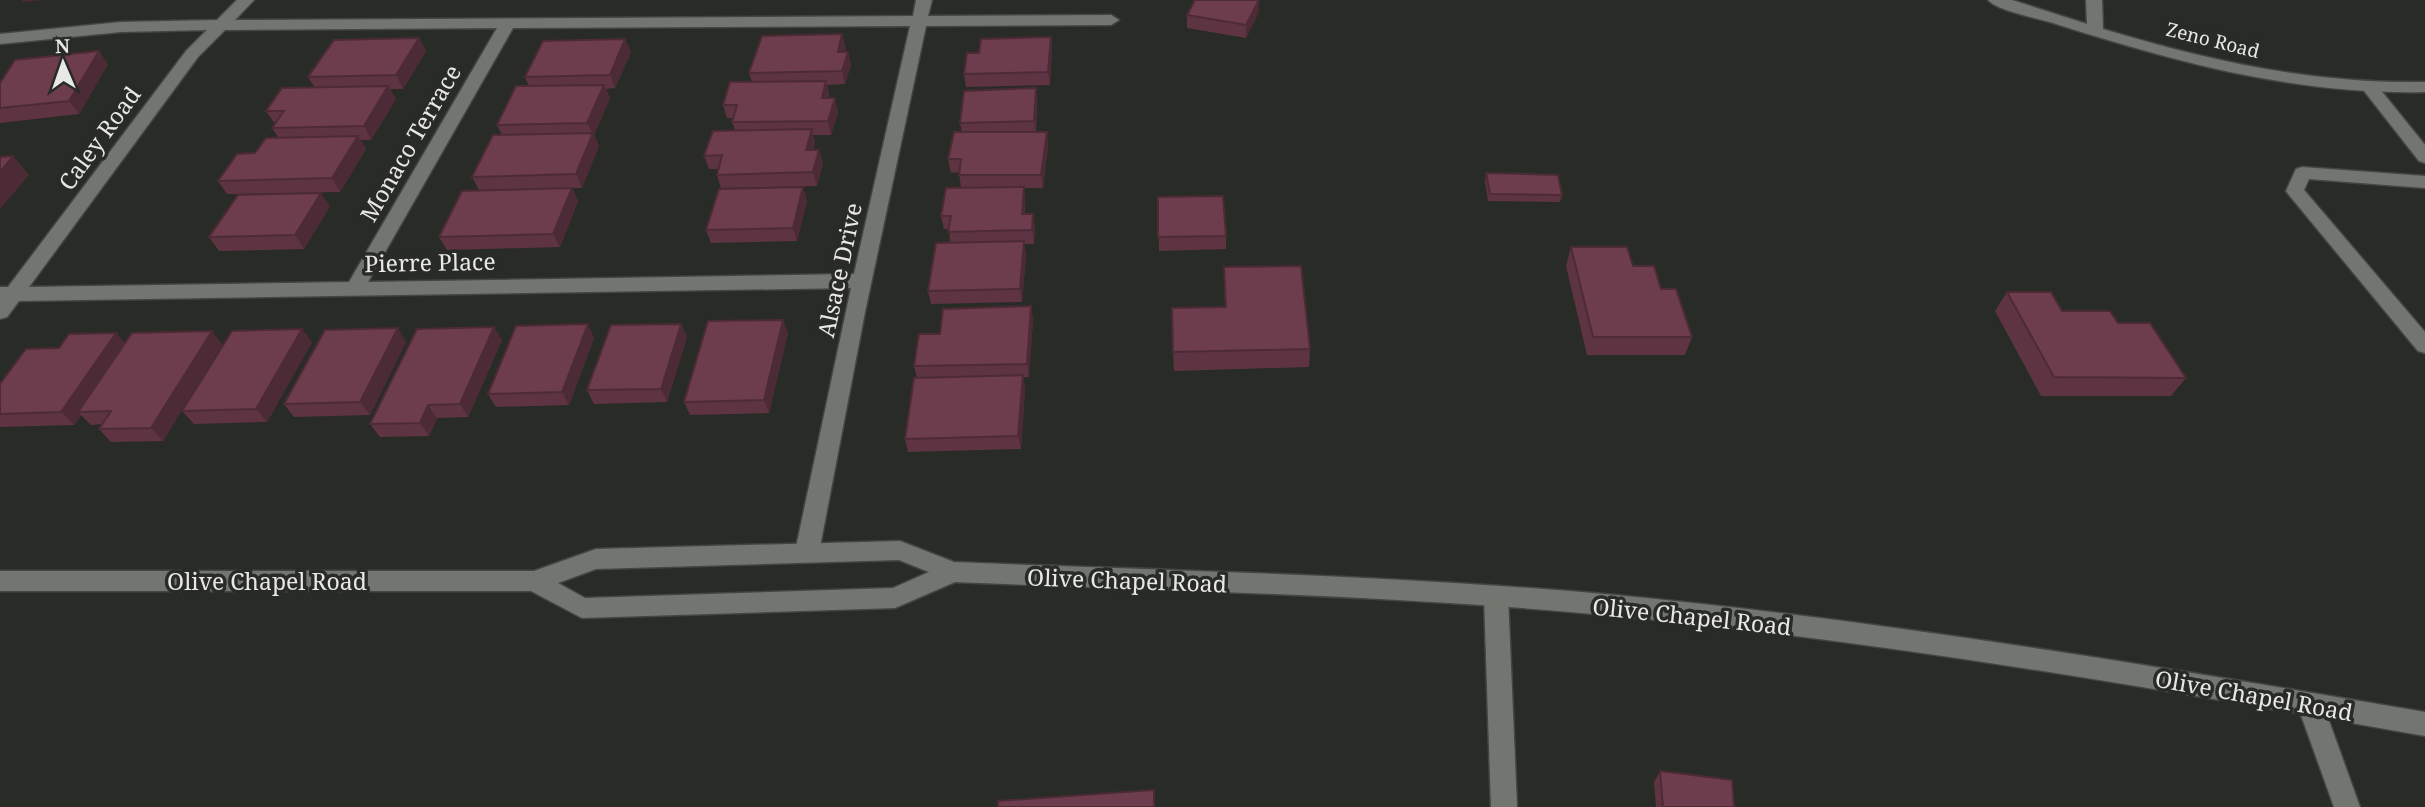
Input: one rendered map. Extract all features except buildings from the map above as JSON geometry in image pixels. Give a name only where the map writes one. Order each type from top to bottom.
[{"type":"street","name":"Caley Road","points":[[0,312],[7,294],[192,54],[246,0]]},
{"type":"street","name":"Alsace Drive","points":[[807,552],[862,281],[924,0]]},
{"type":"street","name":"Zeno Road","points":[[1996,0],[2095,31],[2252,72],[2369,87],[2425,88]]},
{"type":"street","points":[[2094,0],[2095,31]]},
{"type":"street","points":[[0,39],[121,27],[221,25],[1111,20]]},
{"type":"street","name":"Monaco Terrace","points":[[355,288],[507,24]]},
{"type":"street","points":[[2369,87],[2425,157]]},
{"type":"street","points":[[2425,183],[2302,173],[2295,191],[2425,346]]},
{"type":"street","name":"Pierre Place","points":[[7,294],[862,281]]},
{"type":"street","name":"Olive Chapel Road","points":[[0,581],[534,581],[596,559],[900,550],[953,572],[1496,596],[1850,633],[2425,724]]},
{"type":"street","name":"Olive Chapel Road","points":[[534,581],[582,608],[895,598],[953,572]]},
{"type":"street","points":[[1496,596],[1504,807]]},
{"type":"street","points":[[2310,704],[2347,807]]}]
